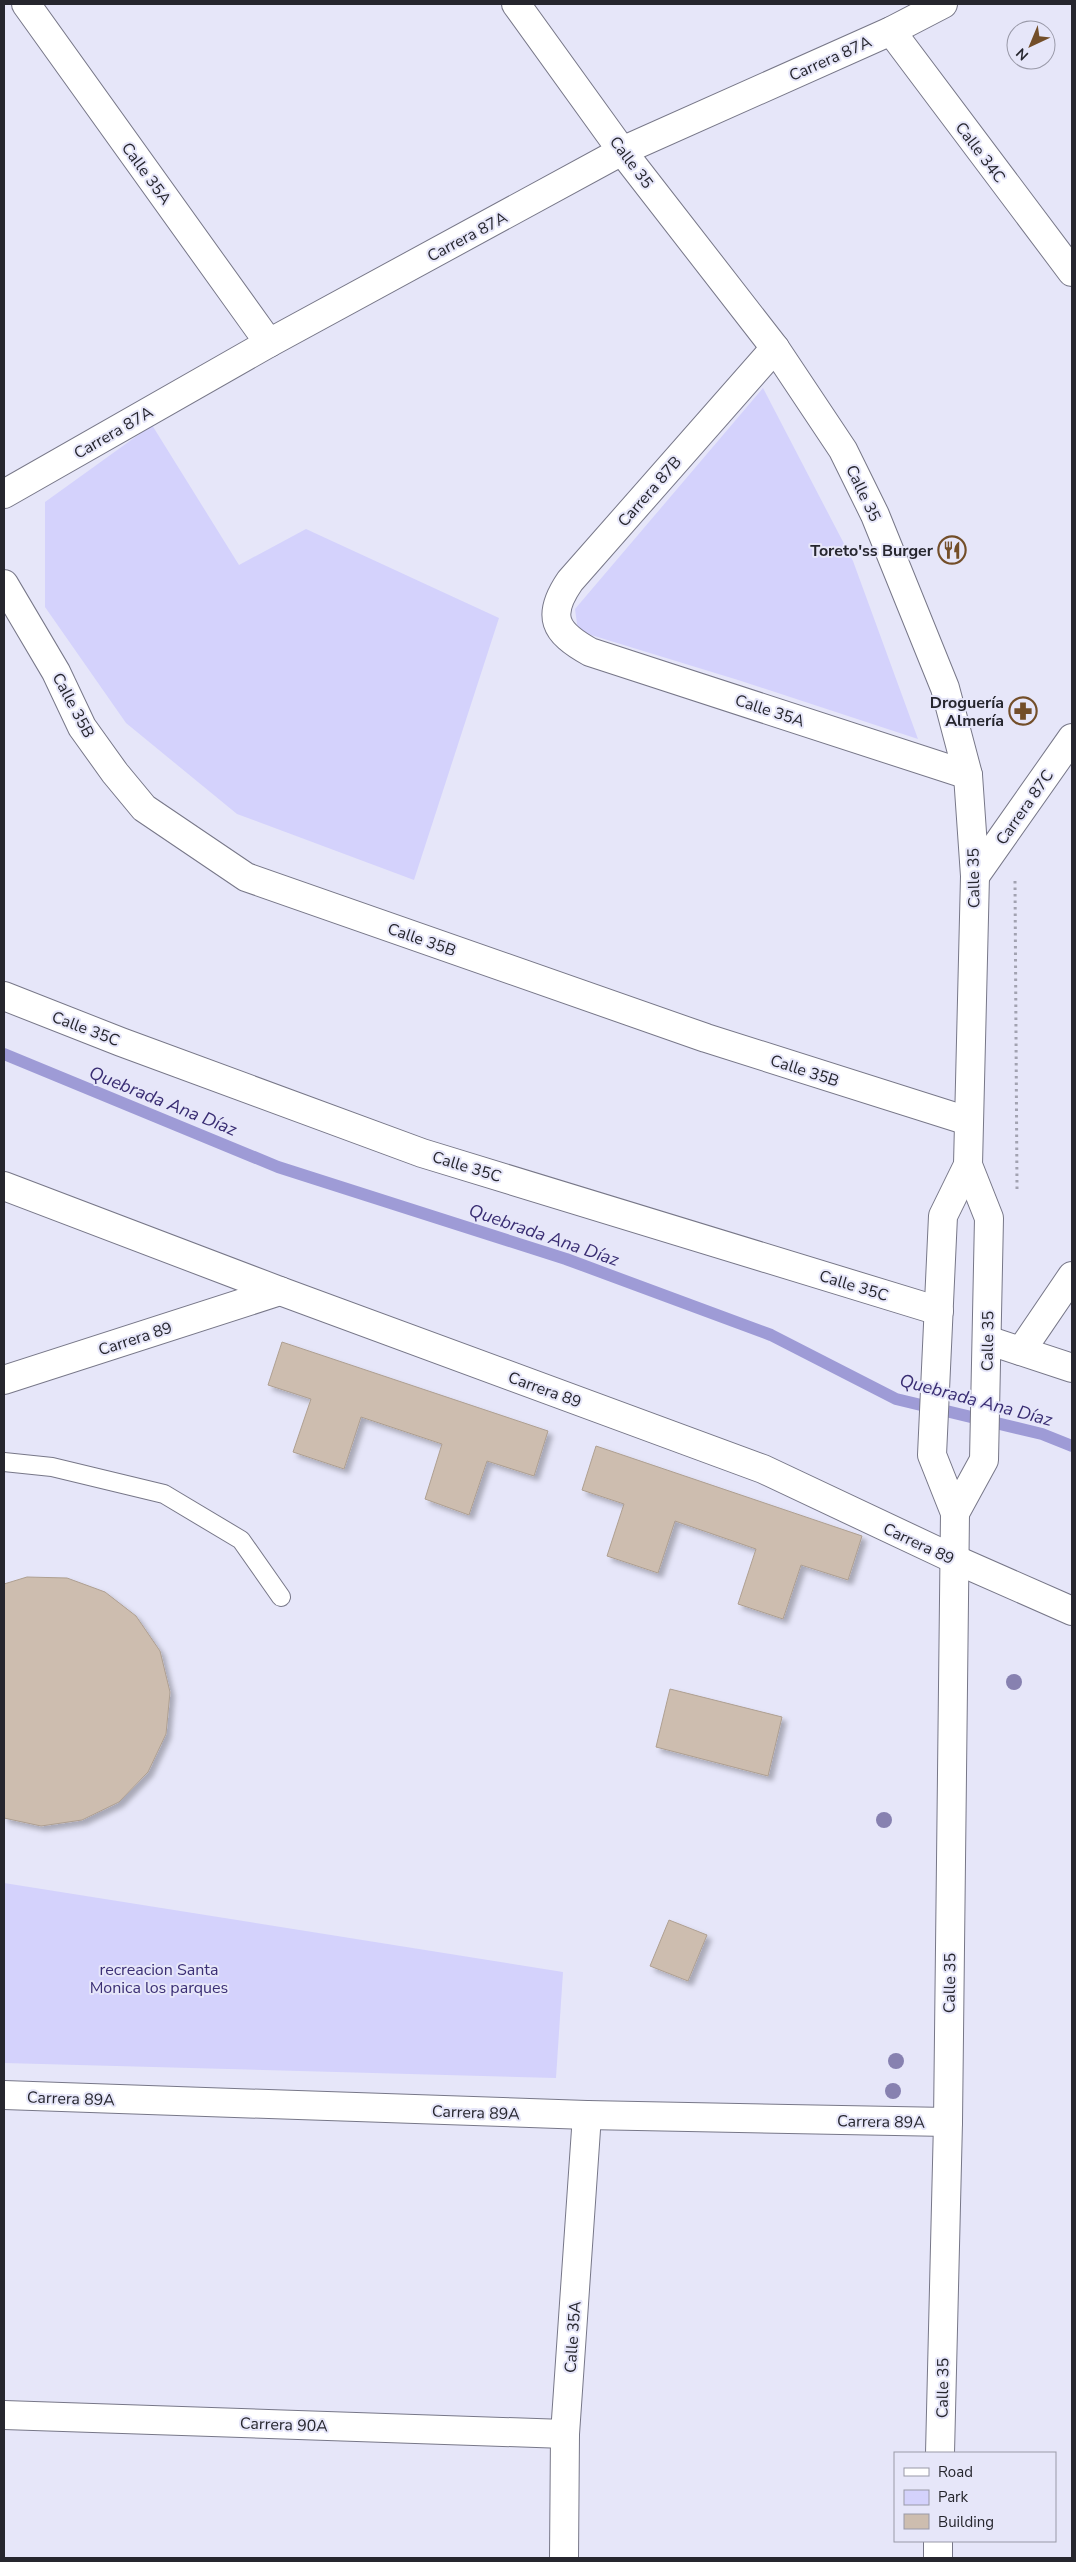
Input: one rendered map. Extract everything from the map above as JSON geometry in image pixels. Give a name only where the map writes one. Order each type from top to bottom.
[{"type":"street","name":"Calle 35A","points":[[26,4],[269,343]]},
{"type":"street","name":"Calle 35","points":[[516,4],[622,151],[775,348],[843,450],[875,516],[945,688],[968,774],[975,876],[968,1165],[989,1218],[984,1460],[955,1513]]},
{"type":"street","name":"Carrera 87A","points":[[4,494],[269,343],[622,151],[891,31],[943,4]]},
{"type":"street","name":"Calle 34C","points":[[891,31],[1072,272]]},
{"type":"street","name":"Carrera 87B","points":[[572,642],[560,628],[555,610],[559,598],[566,587],[775,348]]},
{"type":"street","name":"Calle 35B","points":[[4,584],[56,672],[82,727],[115,773],[144,808],[246,878],[706,1038],[968,1122]]},
{"type":"street","name":"Calle 35A","points":[[572,642],[590,652],[968,774]]},
{"type":"street","name":"Carrera 87C","points":[[975,876],[1072,738]]},
{"type":"street","name":"Calle 35C","points":[[4,996],[121,1042],[422,1153],[939,1311]]},
{"type":"street","name":"Calle 35","points":[[940,2452],[948,2122],[955,1513],[932,1455],[943,1216],[968,1165]]},
{"type":"street","points":[[4,1186],[280,1291]]},
{"type":"street","points":[[1021,1351],[1072,1276]]},
{"type":"street","name":"Carrera 89","points":[[4,1380],[280,1291],[763,1469],[954,1559],[1072,1611]]},
{"type":"street","points":[[987,1340],[1060,1364]]},
{"type":"street","name":"Carrera 89A","points":[[4,2095],[587,2115],[948,2122]]},
{"type":"street","name":"Calle 35A","points":[[564,2558],[565,2434],[587,2115]]},
{"type":"street","name":"Carrera 90A","points":[[4,2415],[565,2434]]},
{"type":"street","points":[[938,2542],[938,2558]]},
{"type":"lane","points":[[4,1462],[52,1467],[164,1494],[241,1540],[282,1597]]},
{"type":"green space","points":[[763,388],[853,561],[918,739],[738,680],[578,631],[575,609]]},
{"type":"green space","points":[[152,425],[239,565],[306,529],[499,618],[414,880],[237,814],[126,723],[45,607],[45,502]]},
{"type":"green space","name":"recreacion Santa Monica los parques","points":[[4,1883],[563,1972],[556,2078],[4,2063]]},
{"type":"building","points":[[282,1342],[548,1431],[534,1476],[487,1461],[469,1515],[425,1499],[442,1444],[361,1417],[344,1469],[293,1452],[311,1399],[268,1385]]},
{"type":"building","points":[[596,1446],[862,1536],[848,1580],[801,1565],[783,1619],[738,1604],[756,1549],[675,1521],[658,1573],[607,1556],[624,1504],[582,1490]]},
{"type":"building","points":[[27,1577],[67,1578],[105,1592],[136,1616],[160,1651],[170,1692],[166,1734],[148,1772],[119,1802],[82,1820],[41,1826],[4,1818],[4,1584]]},
{"type":"building","points":[[670,1689],[782,1717],[768,1776],[656,1747]]},
{"type":"building","points":[[669,1920],[707,1935],[688,1981],[650,1966]]},
{"type":"waterway","name":"Quebrada Ana Díaz","points":[[4,1054],[278,1167],[566,1259],[771,1335],[896,1399],[1042,1434],[1072,1446]]},
{"type":"place","name":"Toreto'ss Burger","points":[[952,550]]},
{"type":"place","name":"Droguería Almería","points":[[1023,711]]}]
